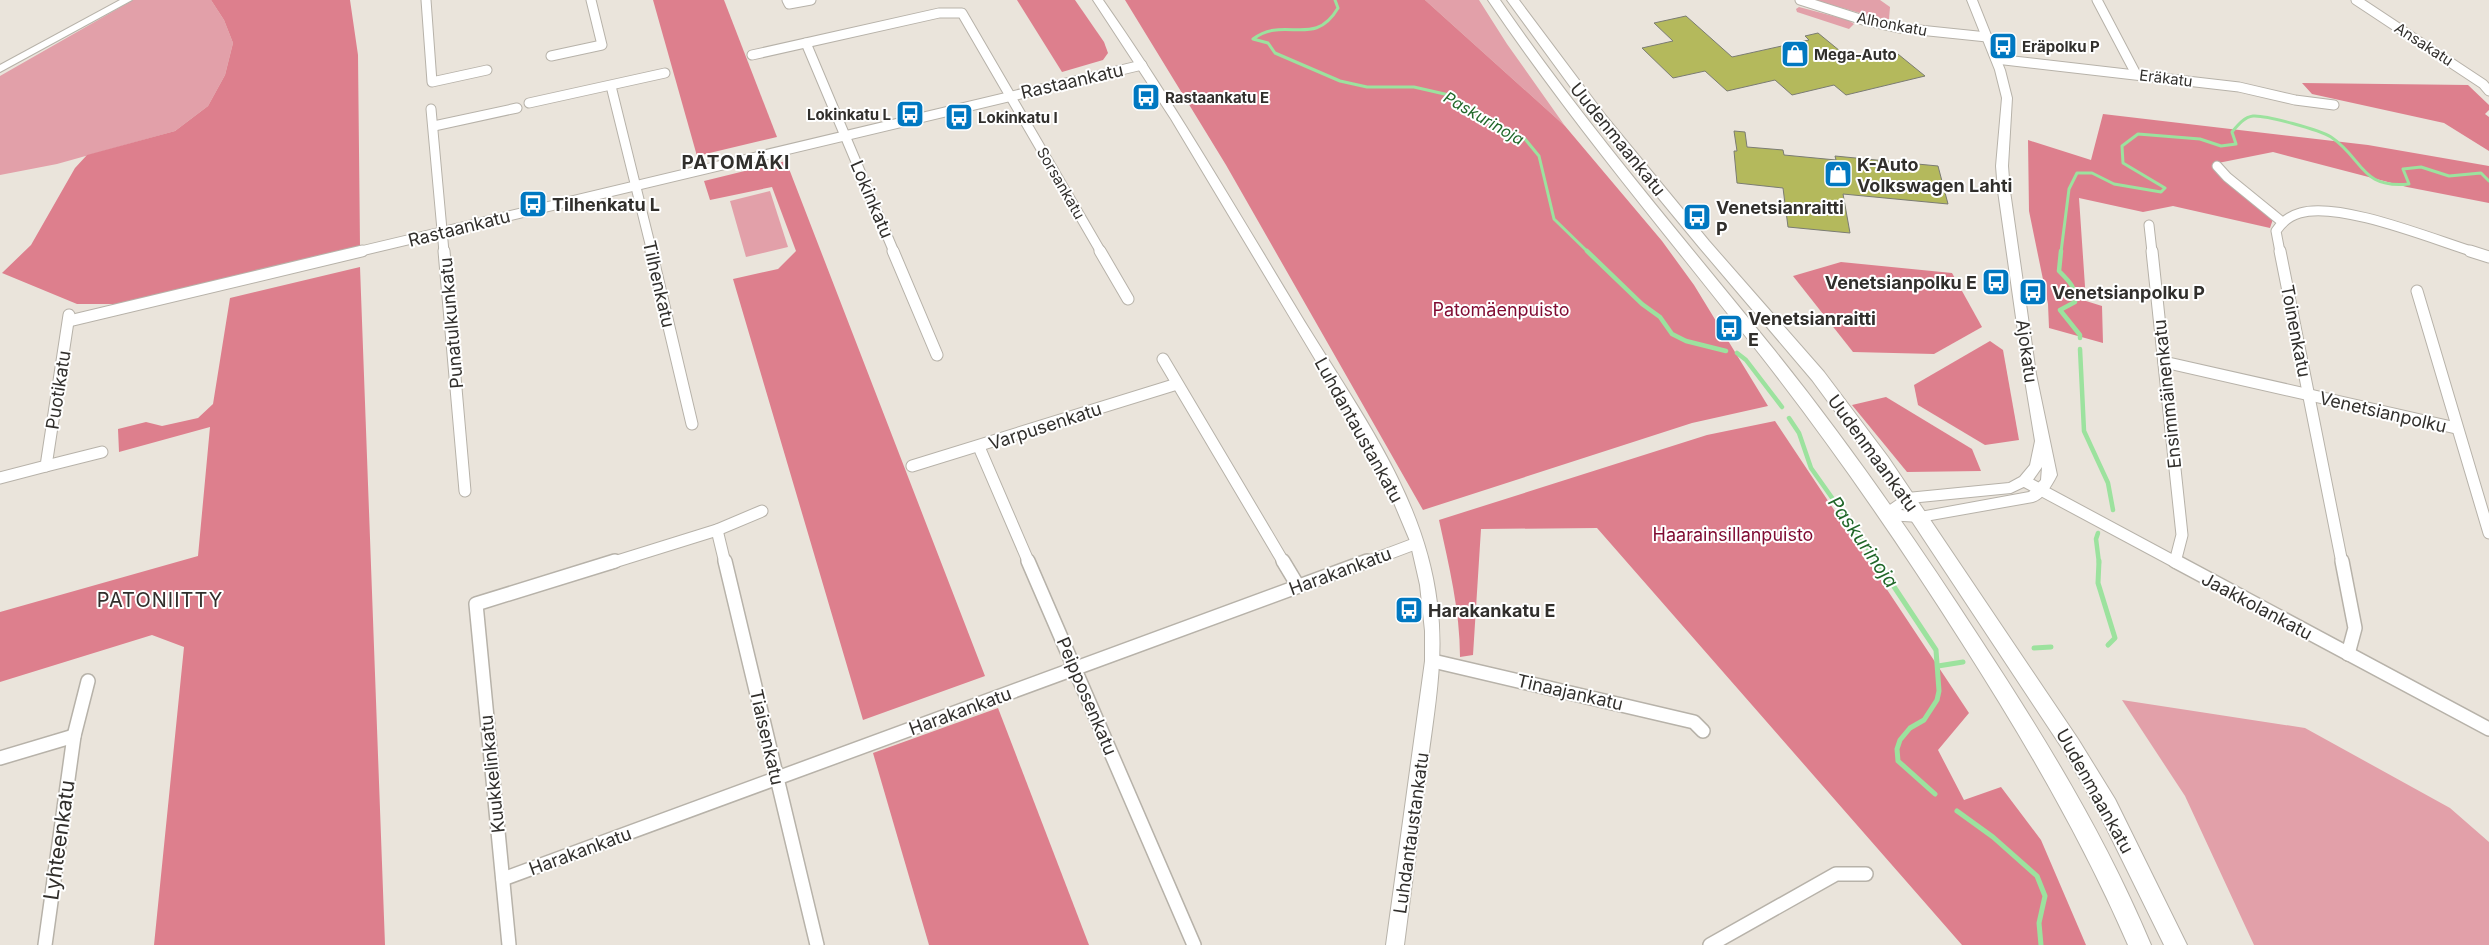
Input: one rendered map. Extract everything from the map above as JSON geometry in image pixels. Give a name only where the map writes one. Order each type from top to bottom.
[{"type":"main road","name":"Uudenmaankatu","points":[[1494,0],[1570,107],[1766,352],[1886,515],[1954,614],[2046,758],[2089,837],[2140,945]]},
{"type":"main road","name":"Uudenmaankatu","points":[[1513,0],[1601,119],[1704,244],[1823,383],[1907,498],[2072,745],[2107,806],[2176,945]]},
{"type":"street","points":[[0,70],[127,0]]},
{"type":"street","points":[[426,0],[432,82],[487,70]]},
{"type":"street","points":[[551,56],[602,45],[591,0]]},
{"type":"street","points":[[787,0],[789,4],[811,0]]},
{"type":"street","name":"Luhdantaustankatu","points":[[1098,0],[1168,104],[1381,462],[1417,543],[1424,572],[1433,630],[1433,661],[1395,945]]},
{"type":"street","name":"Alhonkatu","points":[[1800,0],[1900,28],[1987,37]]},
{"type":"street","name":"Ajokatu","points":[[1972,0],[1996,58],[2007,98],[2002,166],[2004,191],[2041,438],[2049,464],[2050,476],[2041,490]]},
{"type":"street","points":[[2097,0],[2136,74]]},
{"type":"street","name":"Ansakatu","points":[[2356,0],[2483,84],[2489,91]]},
{"type":"street","name":"Sorsankatu","points":[[806,44],[939,13],[962,13],[1128,299]]},
{"type":"street","points":[[752,55],[806,44]]},
{"type":"street","name":"Lokinkatu","points":[[806,44],[937,355]]},
{"type":"street","name":"Eräkatu","points":[[1996,58],[2239,87],[2294,100],[2334,105]]},
{"type":"street","name":"Rastaankatu","points":[[69,318],[443,232],[1142,64]]},
{"type":"street","points":[[528,103],[665,73]]},
{"type":"street","name":"Tilhenkatu","points":[[610,86],[636,185],[692,424]]},
{"type":"street","points":[[434,126],[517,108]]},
{"type":"street","name":"Punatulkunkatu","points":[[431,109],[465,490]]},
{"type":"street","points":[[2217,166],[2227,177],[2281,221],[2312,210],[2330,210],[2360,217],[2489,257]]},
{"type":"street","name":"Toinenkatu","points":[[2281,221],[2276,231],[2355,628],[2348,654]]},
{"type":"street","name":"Ensimmäinenkatu","points":[[2149,225],[2182,535],[2180,552],[2175,562]]},
{"type":"street","points":[[2417,291],[2456,428],[2489,533]]},
{"type":"street","name":"Puotikatu","points":[[46,466],[69,318]]},
{"type":"street","points":[[1163,359],[1298,586]]},
{"type":"street","name":"Venetsianpolku","points":[[2164,362],[2456,428]]},
{"type":"street","name":"Varpusenkatu","points":[[912,466],[979,447],[1178,384]]},
{"type":"street","name":"Ajokatu","points":[[2026,482],[2039,459],[2041,438]]},
{"type":"street","name":"Peipposenkatu","points":[[979,447],[1194,945]]},
{"type":"street","points":[[0,478],[102,452]]},
{"type":"street","points":[[1886,515],[1907,498],[2011,488],[2026,482]]},
{"type":"street","name":"Jaakkolankatu","points":[[2026,482],[2489,729]]},
{"type":"street","points":[[1886,515],[1920,517],[2033,497],[2041,490]]},
{"type":"street","points":[[717,530],[762,511]]},
{"type":"street","name":"Kuukkelinkatu","points":[[509,945],[476,604],[717,530]]},
{"type":"street","name":"Tiaisenkatu","points":[[717,530],[817,945]]},
{"type":"street","name":"Harakankatu","points":[[502,879],[1417,543]]},
{"type":"street","name":"Tinaajankatu","points":[[1433,661],[1694,722],[1703,731]]},
{"type":"street","name":"Lyhteenkatu","points":[[45,945],[74,736],[88,681]]},
{"type":"street","points":[[0,758],[74,736]]},
{"type":"street","points":[[1710,945],[1836,874],[1866,874]]},
{"type":"shaded area","points":[[133,0],[211,0],[224,20],[233,43],[225,75],[208,106],[175,131],[57,164],[0,175],[0,76]]},
{"type":"shaded area","points":[[1425,0],[1479,0],[1507,44],[1565,126]]},
{"type":"shaded area","points":[[1814,0],[1880,0],[1890,7],[1889,19],[1881,19]]},
{"type":"shaded area","points":[[1799,7],[1848,20],[1854,24],[1849,29],[1797,12],[1796,9]]},
{"type":"shaded area","points":[[770,191],[788,247],[746,257],[730,201]]},
{"type":"shaded area","points":[[2122,700],[2305,728],[2450,808],[2489,842],[2489,945],[2254,945],[2185,796]]},
{"type":"green space","points":[[211,0],[350,0],[358,55],[360,247],[117,304],[77,304],[2,273],[31,245],[75,168],[87,155],[175,131],[208,106],[225,75],[233,43],[224,20]]},
{"type":"green space","points":[[653,0],[724,0],[777,137],[697,156]]},
{"type":"green space","points":[[1017,0],[1075,0],[1104,42],[1108,53],[1103,60],[1062,72]]},
{"type":"green space","name":"Patomäenpuisto","points":[[1125,0],[1425,0],[1565,126],[1662,241],[1694,285],[1768,406],[1692,423],[1423,510],[1226,165]]},
{"type":"green space","points":[[2302,83],[2468,85],[2489,105],[2489,110],[2485,114],[2489,117],[2489,151],[2444,123],[2312,94]]},
{"type":"green space","points":[[2103,114],[2368,145],[2489,166],[2489,203],[2407,187],[2273,152],[2213,164],[2276,210],[2270,228],[2173,206],[2143,212],[2079,198],[2086,301],[2102,306],[2103,343],[2049,328],[2048,304],[2029,211],[2028,140],[2091,160]]},
{"type":"green space","points":[[786,161],[985,676],[863,720],[733,279],[778,269],[796,251],[772,187],[710,200],[704,181]]},
{"type":"green space","points":[[1841,262],[1952,273],[1982,327],[1934,354],[1853,352],[1793,276]]},
{"type":"green space","points":[[360,267],[385,945],[154,945],[184,647],[152,635],[0,682],[0,612],[198,556],[210,427],[119,452],[118,429],[146,422],[162,426],[198,418],[213,404],[230,298]]},
{"type":"green space","points":[[1990,341],[2003,350],[2019,440],[1985,445],[1918,405],[1914,385]]},
{"type":"green space","points":[[1886,397],[1972,449],[1981,471],[1907,472],[1852,405]]},
{"type":"green space","name":"Haarainsillanpuisto","points":[[1775,421],[1969,713],[1938,750],[1964,800],[2001,787],[2041,840],[2086,945],[1962,945],[1597,528],[1481,529],[1473,655],[1460,657],[1456,605],[1439,520],[1707,435]]},
{"type":"green space","points":[[998,708],[1089,945],[929,945],[873,753]]},
{"type":"building","name":"Mega-Auto","points":[[1686,16],[1732,57],[1809,40],[1805,36],[1818,33],[1851,60],[1893,50],[1925,76],[1846,95],[1834,85],[1792,95],[1775,80],[1727,91],[1705,71],[1673,78],[1642,48],[1673,41],[1654,23]]},
{"type":"building","name":"K-Auto Volkswagen Lahti","points":[[1734,131],[1745,132],[1747,147],[1783,150],[1784,155],[1836,160],[1835,156],[1938,166],[1948,204],[1843,194],[1850,233],[1788,227],[1783,188],[1737,183],[1734,151],[1737,151]]},
{"type":"waterway","name":"Paskurinoja","points":[[1335,0],[1338,8],[1329,20],[1319,27],[1276,30],[1265,32],[1253,39],[1268,43],[1275,53],[1340,81],[1367,87],[1414,87],[1449,95],[1467,105],[1490,123],[1525,139],[1539,156],[1554,219],[1588,252]]},
{"type":"waterway","points":[[2061,252],[2069,189],[2077,173],[2092,173],[2114,184],[2161,192],[2165,188],[2123,163],[2122,146],[2138,134],[2200,139],[2221,146],[2236,144],[2232,132],[2247,118],[2260,116],[2305,127],[2331,137],[2350,154],[2364,171],[2381,182],[2409,184],[2403,169],[2421,167],[2449,176],[2481,173],[2489,181]]},
{"type":"waterway","name":"Paskurinoja","points":[[1587,251],[1642,304],[1660,317],[1672,334],[1686,341],[1726,351]]},
{"type":"waterway","points":[[2061,251],[2059,271],[2071,285],[2075,293],[2075,302],[2060,310],[2080,335],[2080,338]]},
{"type":"waterway","points":[[2080,349],[2084,431],[2108,483],[2113,510]]},
{"type":"waterway","name":"Paskurinoja","points":[[1737,353],[1746,360],[1782,407]]},
{"type":"waterway","name":"Paskurinoja","points":[[1789,418],[1799,433],[1811,468],[1878,563]]},
{"type":"waterway","points":[[2098,533],[2096,539],[2099,562]]},
{"type":"waterway","points":[[1877,561],[1936,650],[1939,691],[1937,700],[1924,720],[1910,728],[1900,740],[1897,749],[1898,761],[1935,794]]},
{"type":"waterway","points":[[2099,562],[2098,583],[2115,638],[2108,645]]},
{"type":"waterway","points":[[2034,648],[2051,647]]},
{"type":"waterway","points":[[1938,666],[1963,662]]},
{"type":"waterway","points":[[1957,811],[1993,837],[2037,876],[2045,896],[2039,923],[2041,945]]},
{"type":"place","name":"Eräpolku P","points":[[2003,46]]},
{"type":"place","name":"Mega-Auto","points":[[1795,54]]},
{"type":"place","name":"Rastaankatu E","points":[[1146,97]]},
{"type":"place","name":"Lokinkatu L","points":[[910,114]]},
{"type":"place","name":"Lokinkatu I","points":[[959,117]]},
{"type":"place","name":"K-Auto Volkswagen Lahti","points":[[1838,174]]},
{"type":"place","name":"Tilhenkatu L","points":[[533,204]]},
{"type":"place","name":"Venetsianraitti P","points":[[1697,217]]},
{"type":"place","name":"Venetsianpolku E","points":[[1996,282]]},
{"type":"place","name":"Venetsianpolku P","points":[[2033,292]]},
{"type":"place","name":"Venetsianraitti E","points":[[1729,328]]},
{"type":"place","name":"Harakankatu E","points":[[1409,610]]},
{"type":"district","name":"PATOMÄKI","points":[[736,162]]},
{"type":"district","name":"PATONIITTY","points":[[160,600]]}]
